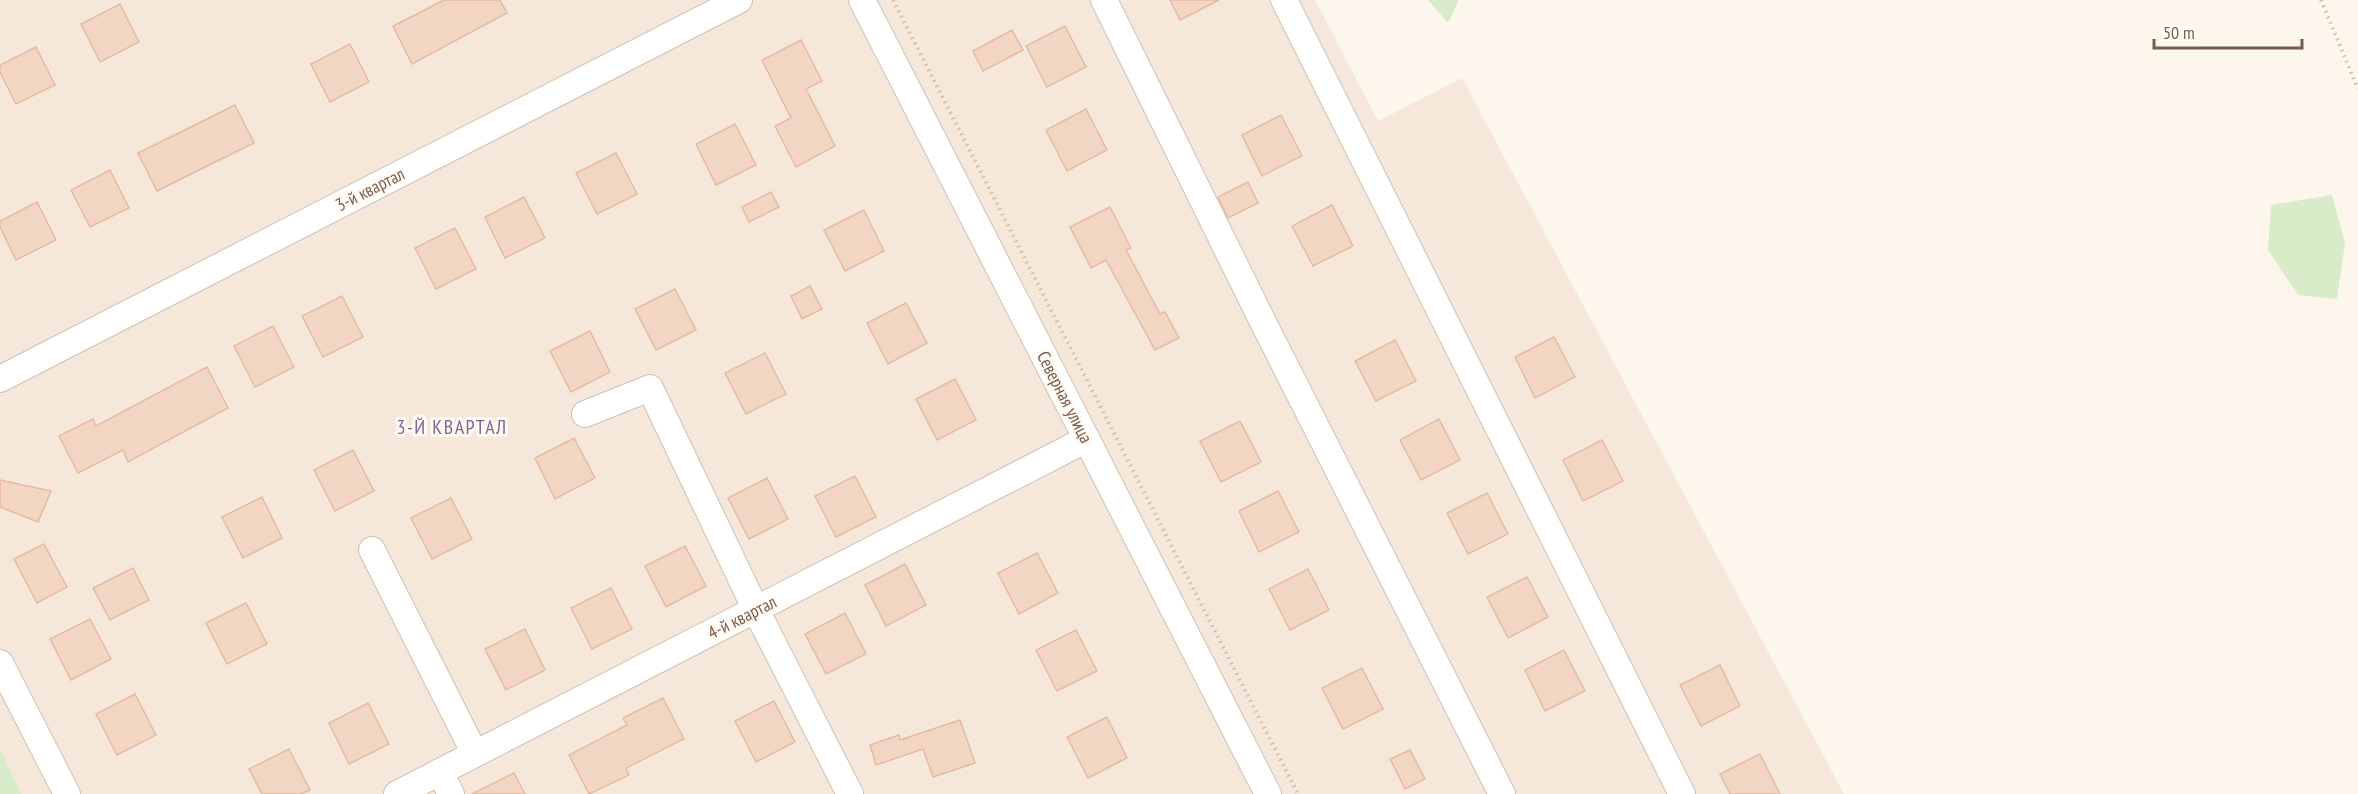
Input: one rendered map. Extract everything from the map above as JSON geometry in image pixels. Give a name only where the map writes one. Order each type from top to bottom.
[{"type":"street","name":"3-й квартал","points":[[0,379],[739,0]]},
{"type":"street","name":"Северная улица","points":[[862,0],[1268,794]]},
{"type":"street","points":[[1104,0],[1263,322],[1502,794]]},
{"type":"street","points":[[1284,0],[1682,794]]},
{"type":"street","points":[[585,414],[650,388],[756,610],[850,794]]},
{"type":"street","name":"4-й квартал","points":[[397,794],[445,783],[475,754],[1087,440]]},
{"type":"street","points":[[372,550],[475,754]]},
{"type":"street","points":[[0,663],[67,794]]},
{"type":"path","points":[[893,0],[1298,794]]},
{"type":"path","points":[[2321,0],[2358,89]]},
{"type":"shaded area","points":[[0,0],[1315,0],[1378,121],[1462,78],[1844,794],[2,794],[0,789]]},
{"type":"green space","points":[[1428,0],[1459,0],[1448,23]]},
{"type":"green space","points":[[2332,195],[2345,243],[2337,299],[2298,295],[2268,250],[2271,205]]},
{"type":"green space","points":[[0,748],[21,794],[0,794]]},
{"type":"building","points":[[444,0],[500,0],[507,13],[412,64],[393,26]]},
{"type":"building","points":[[1170,0],[1219,0],[1180,20]]},
{"type":"building","points":[[120,4],[139,42],[100,62],[81,24]]},
{"type":"building","points":[[1065,26],[1086,67],[1047,87],[1026,46]]},
{"type":"building","points":[[1012,30],[1023,50],[983,71],[973,51]]},
{"type":"building","points":[[801,40],[822,81],[806,89],[835,146],[796,167],[775,126],[791,118],[762,60]]},
{"type":"building","points":[[350,44],[369,82],[330,102],[311,64]]},
{"type":"building","points":[[36,47],[55,85],[16,104],[0,72],[0,65]]},
{"type":"building","points":[[235,105],[254,143],[157,191],[138,153]]},
{"type":"building","points":[[1086,109],[1107,150],[1067,171],[1046,130]]},
{"type":"building","points":[[1281,115],[1302,156],[1262,176],[1242,135]]},
{"type":"building","points":[[735,124],[756,165],[716,185],[696,144]]},
{"type":"building","points":[[616,153],[637,194],[597,214],[576,173]]},
{"type":"building","points":[[110,170],[129,208],[90,227],[71,190]]},
{"type":"building","points":[[1248,182],[1258,203],[1228,218],[1218,197]]},
{"type":"building","points":[[771,192],[779,207],[749,222],[742,207]]},
{"type":"building","points":[[524,197],[545,238],[505,258],[485,217]]},
{"type":"building","points":[[37,202],[56,240],[16,260],[0,227],[0,221]]},
{"type":"building","points":[[1332,205],[1353,246],[1313,266],[1292,226]]},
{"type":"building","points":[[1110,207],[1131,248],[1126,250],[1160,314],[1165,312],[1179,338],[1155,350],[1106,260],[1091,268],[1070,227]]},
{"type":"building","points":[[864,210],[884,251],[845,271],[824,230]]},
{"type":"building","points":[[455,228],[476,269],[436,289],[415,248]]},
{"type":"building","points":[[810,286],[822,309],[802,319],[791,296]]},
{"type":"building","points":[[675,289],[696,330],[656,350],[635,309]]},
{"type":"building","points":[[342,296],[363,337],[323,357],[302,316]]},
{"type":"building","points":[[906,303],[927,343],[888,364],[867,323]]},
{"type":"building","points":[[273,326],[294,367],[255,387],[234,346]]},
{"type":"building","points":[[590,331],[610,372],[571,392],[550,351]]},
{"type":"building","points":[[1554,337],[1575,377],[1535,398],[1515,357]]},
{"type":"building","points":[[1395,340],[1416,381],[1376,401],[1355,361]]},
{"type":"building","points":[[765,353],[786,394],[746,414],[725,373]]},
{"type":"building","points":[[207,367],[228,408],[128,462],[123,450],[78,473],[59,436],[93,419],[96,426]]},
{"type":"building","points":[[955,379],[976,420],[937,440],[916,399]]},
{"type":"building","points":[[1439,419],[1460,460],[1421,480],[1400,440]]},
{"type":"building","points":[[1240,421],[1261,462],[1221,482],[1200,441]]},
{"type":"building","points":[[574,438],[595,478],[555,499],[535,458]]},
{"type":"building","points":[[1602,440],[1623,481],[1583,501],[1563,460]]},
{"type":"building","points":[[353,450],[374,491],[335,511],[314,470]]},
{"type":"building","points":[[855,476],[876,517],[836,537],[815,496]]},
{"type":"building","points":[[767,478],[788,519],[749,539],[728,498]]},
{"type":"building","points":[[0,480],[51,491],[38,522],[0,507]]},
{"type":"building","points":[[1278,491],[1299,532],[1259,552],[1239,511]]},
{"type":"building","points":[[1487,493],[1508,534],[1468,554],[1447,513]]},
{"type":"building","points":[[262,497],[282,538],[243,558],[222,517]]},
{"type":"building","points":[[451,498],[472,539],[432,559],[411,518]]},
{"type":"building","points":[[44,544],[67,587],[37,603],[14,559]]},
{"type":"building","points":[[685,546],[706,586],[666,607],[645,566]]},
{"type":"building","points":[[1037,553],[1058,593],[1019,614],[998,573]]},
{"type":"building","points":[[905,564],[926,605],[886,626],[865,585]]},
{"type":"building","points":[[133,568],[149,600],[110,620],[93,588]]},
{"type":"building","points":[[1308,569],[1329,610],[1290,630],[1269,589]]},
{"type":"building","points":[[1527,577],[1548,617],[1508,638],[1487,597]]},
{"type":"building","points":[[611,588],[632,629],[592,649],[571,608]]},
{"type":"building","points":[[246,603],[267,644],[227,664],[206,623]]},
{"type":"building","points":[[845,613],[866,654],[826,674],[805,634]]},
{"type":"building","points":[[90,619],[111,659],[71,680],[50,639]]},
{"type":"building","points":[[525,629],[545,670],[506,690],[485,649]]},
{"type":"building","points":[[1076,630],[1097,671],[1057,691],[1036,650]]},
{"type":"building","points":[[1564,650],[1585,691],[1545,711],[1525,670]]},
{"type":"building","points":[[1720,665],[1740,706],[1701,726],[1680,685]]},
{"type":"building","points":[[1362,668],[1383,709],[1343,729],[1322,688]]},
{"type":"building","points":[[135,694],[156,735],[117,755],[96,714]]},
{"type":"building","points":[[663,698],[684,739],[626,768],[629,775],[589,794],[569,755],[627,725],[623,718]]},
{"type":"building","points":[[774,701],[795,742],[756,762],[735,721]]},
{"type":"building","points":[[368,703],[389,744],[349,764],[329,723]]},
{"type":"building","points":[[1107,717],[1127,758],[1088,778],[1067,737]]},
{"type":"building","points":[[960,720],[975,763],[933,777],[923,749],[876,765],[870,745],[899,735],[900,740]]},
{"type":"building","points":[[289,749],[310,790],[301,794],[262,794],[249,769]]},
{"type":"building","points":[[1410,750],[1425,779],[1405,789],[1390,759]]},
{"type":"building","points":[[1760,754],[1780,794],[1730,794],[1720,774]]},
{"type":"building","points":[[514,773],[525,794],[472,794]]},
{"type":"district","name":"3-Й КВАРТАЛ","points":[[452,427]]}]
